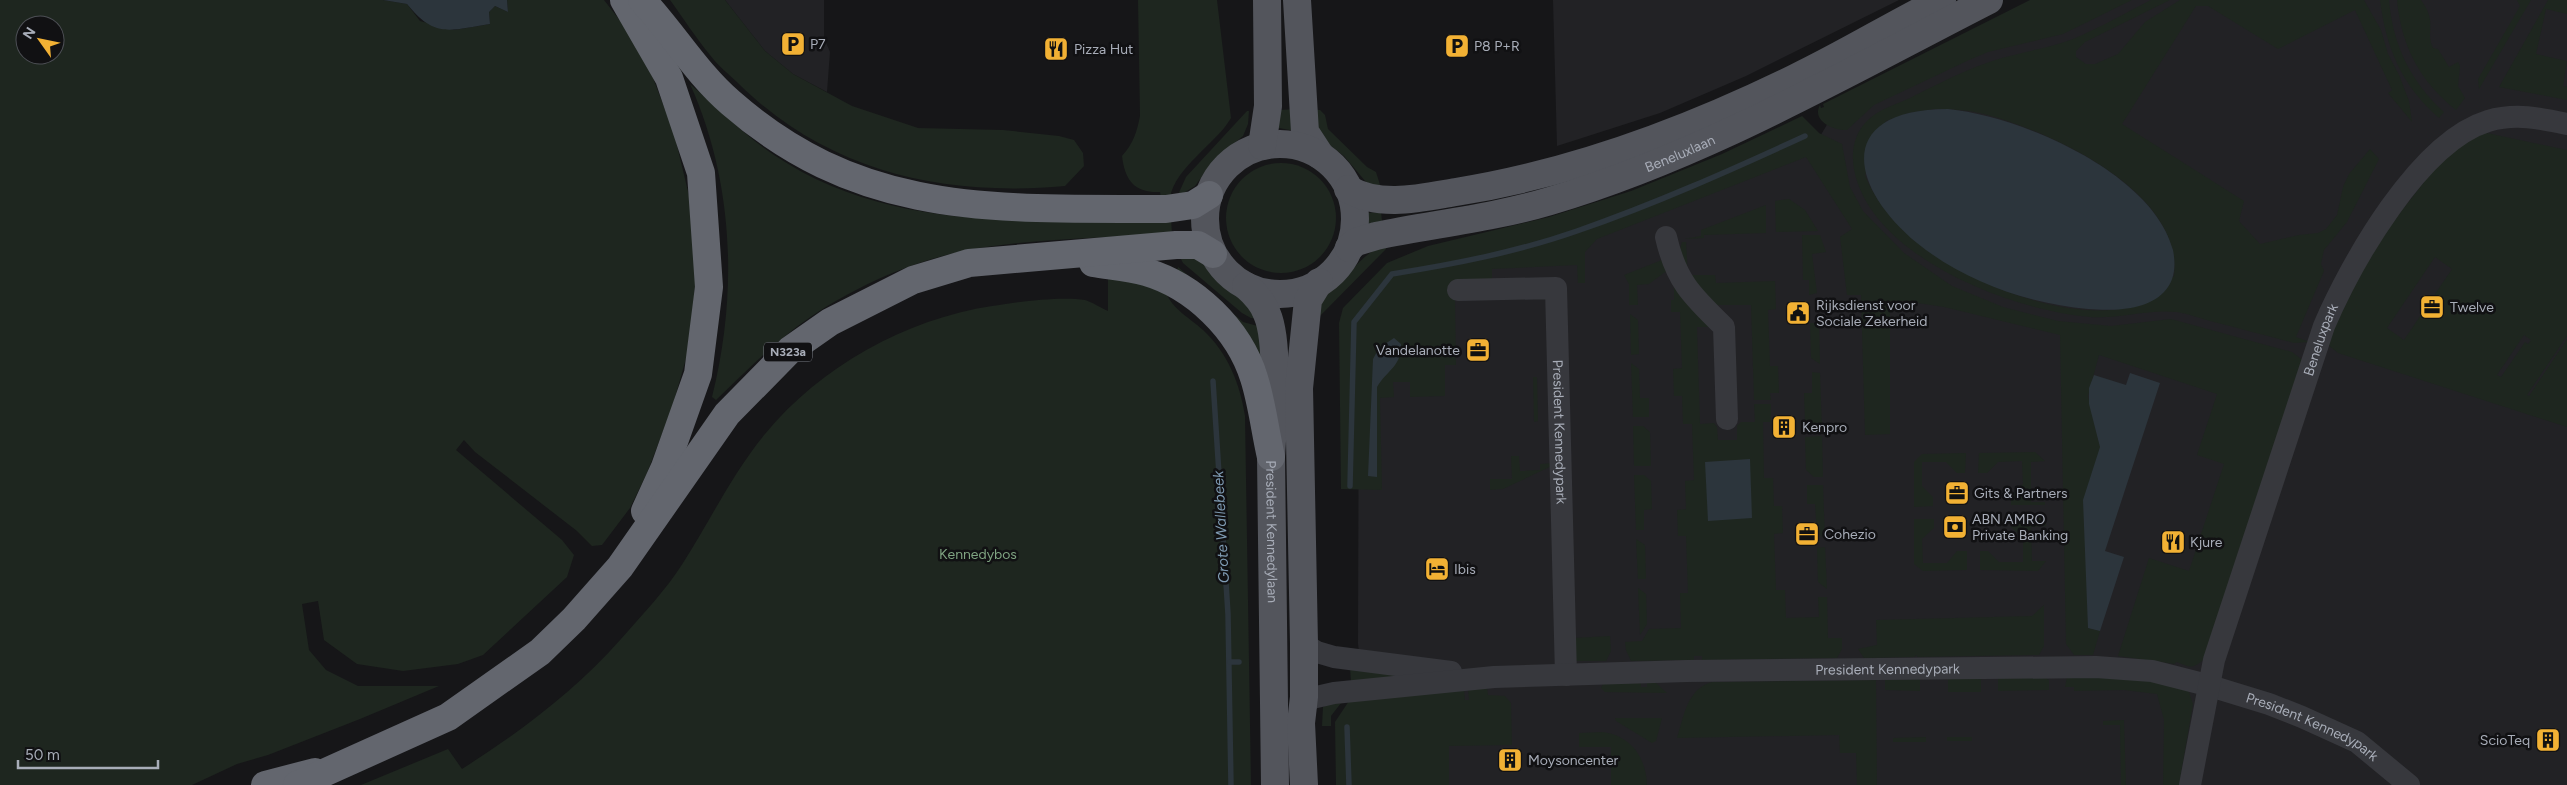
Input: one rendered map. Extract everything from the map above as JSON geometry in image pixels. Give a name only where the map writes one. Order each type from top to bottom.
[{"type":"highway","points":[[298,785],[448,717],[540,652],[574,619],[620,567],[665,467],[698,374],[709,287],[701,173],[669,78],[624,0]]},
{"type":"highway","points":[[642,0],[666,27],[694,66],[730,102],[766,131],[803,155],[843,175],[880,188],[924,198],[993,207],[1166,209],[1193,205],[1209,195]]},
{"type":"highway","name":"N323a","points":[[620,567],[727,414],[790,350],[830,322],[872,299],[913,280],[969,263],[1192,244],[1214,254]]},
{"type":"highway","points":[[1039,256],[1147,272],[1165,279],[1197,299],[1222,322],[1247,360],[1258,392],[1271,456]]},
{"type":"highway","points":[[265,785],[350,762]]},
{"type":"main road","points":[[1262,146],[1268,106],[1266,0]]},
{"type":"main road","points":[[1297,0],[1304,126],[1305,132],[1320,156]]},
{"type":"main road","name":"Beneluxlaan","points":[[1348,189],[1376,199],[1428,196],[1544,175],[1591,162],[1654,140],[1733,108],[1796,78],[1942,0]]},
{"type":"main road","name":"Beneluxlaan","points":[[1349,248],[1356,242],[1376,236],[1523,208],[1629,174],[1724,134],[1798,99],[1989,0]]},
{"type":"main road","points":[[1292,145],[1320,156],[1332,165],[1348,189],[1355,219],[1349,248],[1332,273],[1319,282],[1298,291],[1275,294],[1246,286],[1233,278],[1214,254],[1205,225],[1209,195],[1220,175],[1235,158],[1262,146],[1292,145]]},
{"type":"main road","points":[[1304,785],[1301,723],[1304,644],[1299,388],[1308,300],[1319,282]]},
{"type":"main road","name":"President Kennedylaan","points":[[1246,286],[1262,302],[1271,324],[1274,406],[1271,456],[1275,785]]},
{"type":"street","name":"Beneluxpark","points":[[2207,685],[2324,326],[2363,248],[2428,161],[2456,136],[2488,122],[2504,118],[2538,118],[2567,124]]},
{"type":"street","points":[[1666,236],[1673,263],[1686,288],[1724,326],[1727,419]]},
{"type":"street","name":"President Kennedypark","points":[[1458,290],[1556,288],[1566,675]]},
{"type":"street","name":"President Kennedypark","points":[[1304,644],[1317,652],[1334,657],[1494,677]]},
{"type":"street","name":"President Kennedypark","points":[[1303,706],[1312,698],[1334,693],[1494,677],[1841,668],[2096,667],[2152,671],[2269,704],[2357,742],[2409,785]]},
{"type":"street","points":[[2190,785],[2207,685]]},
{"type":"shaded area","points":[[383,0],[507,0],[508,12],[495,6],[489,12],[490,24],[454,30],[435,27],[426,23],[407,4]]},
{"type":"shaded area","name":"P7","points":[[725,0],[824,0],[824,38],[830,52],[827,92],[793,74],[765,51]]},
{"type":"shaded area","points":[[1553,0],[1899,0],[1746,76],[1660,113],[1557,146]]},
{"type":"shaded area","points":[[2064,0],[2567,0],[2567,785],[1366,785],[1364,705],[1358,643],[1359,324],[1395,281],[1819,138],[1828,123]]},
{"type":"shaded area","points":[[1948,109],[1978,114],[2011,123],[2046,136],[2080,153],[2112,173],[2140,196],[2161,222],[2174,256],[2174,272],[2168,288],[2148,303],[2118,310],[2097,310],[2065,306],[2020,296],[1976,279],[1935,257],[1917,243],[1894,221],[1877,198],[1867,175],[1864,154],[1871,136],[1886,122],[1912,112]]},
{"type":"shaded area","points":[[1394,338],[1401,344],[1401,351],[1396,363],[1377,387],[1377,477],[1368,476],[1373,359],[1379,348]]},
{"type":"shaded area","points":[[2130,373],[2160,383],[2105,551],[2124,557],[2100,631],[2088,628],[2083,500],[2100,447],[2089,404],[2089,388],[2094,375],[2126,385]]},
{"type":"shaded area","points":[[1750,459],[1752,518],[1708,521],[1705,462]]},
{"type":"green space","points":[[0,0],[383,0],[407,4],[420,21],[454,30],[490,24],[489,12],[495,6],[508,12],[507,0],[604,0],[632,36],[653,78],[674,133],[691,204],[697,267],[689,348],[672,408],[647,473],[630,508],[602,545],[592,546],[577,531],[475,452],[464,440],[456,450],[562,540],[574,555],[567,577],[483,655],[458,664],[403,671],[357,664],[324,640],[318,601],[302,604],[309,650],[326,670],[358,686],[439,686],[268,755],[237,764],[192,785],[0,785]]},
{"type":"green space","points":[[670,0],[725,0],[765,51],[793,74],[852,106],[918,128],[1003,130],[1059,136],[1074,140],[1083,153],[1084,166],[1065,186],[975,187],[932,182],[890,172],[850,158],[811,139],[775,115],[740,85],[713,59]]},
{"type":"green space","points":[[1138,0],[1217,0],[1231,118],[1180,176],[1173,187],[1170,198],[1161,198],[1160,192],[1151,192],[1138,188],[1129,179],[1123,165],[1122,156],[1134,138],[1140,116]]},
{"type":"green space","points":[[2030,0],[2132,0],[2063,34],[1988,52],[1969,60],[1874,105],[1847,130],[1830,127],[1821,120],[1818,111],[1820,105],[1821,108],[1824,107],[1823,104]]},
{"type":"green space","points":[[2151,0],[2170,0],[2085,42],[2076,51],[2076,57],[2086,64],[2095,64],[2118,54],[2145,22],[2180,0],[2364,0],[2381,30],[2388,54],[2409,101],[2412,122],[2388,93],[2392,90],[2355,10],[2278,49],[2208,6],[2196,6],[2122,124],[2244,201],[2239,221],[2260,244],[2299,235],[2318,233],[2326,229],[2337,215],[2343,187],[2349,174],[2370,149],[2379,159],[2347,222],[2324,250],[2321,264],[2324,271],[2296,337],[2310,342],[2294,343],[2177,312],[2166,311],[2112,317],[2090,317],[2060,313],[2026,305],[1991,293],[1956,278],[1924,259],[1896,237],[1873,212],[1858,184],[1853,159],[1855,142],[1862,127],[1877,113],[1978,66],[2073,39]],"holes":[[[1935,109],[1978,113],[2012,122],[2076,151],[2108,170],[2136,192],[2158,218],[2171,246],[2174,276],[2150,297],[2135,306],[2101,310],[2062,307],[2021,297],[1980,280],[1942,259],[1908,234],[1882,205],[1865,175],[1886,121],[1909,113]]]},
{"type":"green space","points":[[2380,0],[2389,0],[2394,32],[2399,47],[2405,61],[2422,88],[2444,112],[2439,118],[2415,93],[2398,65],[2387,34]]},
{"type":"green space","points":[[2397,0],[2421,0],[2429,15],[2430,37],[2433,48],[2438,49],[2449,67],[2458,62],[2460,66],[2458,86],[2465,98],[2456,110],[2432,87],[2414,61],[2403,32]]},
{"type":"green space","points":[[2517,0],[2531,0],[2479,89],[2478,79],[2520,6]]},
{"type":"green space","points":[[2548,0],[2567,0],[2567,14],[2546,9],[2536,54],[2567,61],[2563,86],[2567,87],[2567,100],[2499,87]]},
{"type":"green space","points":[[690,84],[741,130],[774,155],[819,181],[867,199],[916,210],[966,217],[1069,221],[1171,218],[1172,234],[1045,241],[994,246],[948,254],[907,267],[846,295],[796,327],[716,400],[712,397],[726,318],[727,238],[716,160],[705,121]]},
{"type":"green space","points":[[1297,109],[1295,131],[1279,128],[1279,110]]},
{"type":"green space","points":[[1310,109],[1320,110],[1325,115],[1328,129],[1367,167],[1376,172],[1381,188],[1366,182],[1344,156],[1323,140]]},
{"type":"green space","points":[[1249,111],[1248,124],[1243,136],[1213,161],[1195,186],[1177,197],[1186,177]]},
{"type":"green space","points":[[1802,116],[1819,133],[1842,144],[1850,187],[1863,211],[1904,253],[1952,286],[2003,307],[2058,321],[2111,326],[2171,319],[2292,352],[2304,361],[2203,660],[2199,664],[2188,666],[2176,662],[2175,664],[2118,656],[2149,558],[2189,571],[2224,464],[2197,455],[2217,394],[2099,355],[2088,396],[2100,447],[2088,628],[2100,631],[2093,655],[2074,655],[2066,644],[2060,335],[1944,307],[1905,301],[1890,302],[1890,434],[1865,435],[1861,295],[1847,295],[1840,237],[1852,229],[1806,157],[1597,239],[1585,252],[1585,283],[1578,283],[1577,265],[1492,269],[1492,283],[1455,298],[1456,365],[1445,365],[1445,396],[1410,397],[1410,382],[1393,382],[1394,397],[1380,398],[1382,490],[1341,489],[1339,323],[1343,308],[1387,263],[1428,246],[1549,217],[1631,191],[1722,154]]},
{"type":"green space","points":[[2482,132],[2567,150],[2567,336],[2527,395],[2529,396],[2567,339],[2567,427],[2338,353],[2327,344],[2340,311],[2383,235],[2441,160]],"holes":[[[2435,257],[2452,269],[2404,340],[2387,328]],[[2524,335],[2531,340],[2528,344],[2525,342],[2501,377],[2497,375]]]},
{"type":"green space","points":[[1281,163],[1292,164],[1302,168],[1320,179],[1331,197],[1335,207],[1335,229],[1331,239],[1320,257],[1302,268],[1292,272],[1281,273],[1270,272],[1260,268],[1242,257],[1231,239],[1227,229],[1226,218],[1227,207],[1231,197],[1242,179],[1260,168],[1270,164]]},
{"type":"green space","points":[[1789,199],[1805,210],[1818,231],[1776,232],[1775,201]]},
{"type":"green space","points":[[1766,205],[1766,233],[1704,235],[1704,238],[1684,239],[1701,236],[1701,230]]},
{"type":"green space","points":[[1381,212],[1383,229],[1367,231],[1367,213]]},
{"type":"green space","points":[[1802,235],[1820,235],[1826,252],[1812,254],[1817,293],[1809,295],[1809,280],[1803,280]]},
{"type":"green space","points":[[1682,242],[1686,242],[1688,275],[1715,275],[1716,283],[1775,281],[1776,309],[1768,310],[1770,366],[1778,366],[1779,393],[1770,393],[1771,400],[1754,400],[1751,305],[1712,305],[1692,285],[1683,269],[1680,261]]},
{"type":"green space","points":[[1386,246],[1386,249],[1318,318],[1318,311],[1326,296],[1367,255]]},
{"type":"green space","points":[[1180,257],[1196,259],[1204,264],[1221,283],[1252,304],[1263,319],[1251,318],[1242,313],[1183,263]]},
{"type":"green space","points":[[1662,260],[1668,270],[1649,284],[1637,285],[1638,305],[1629,305],[1629,284],[1624,275]]},
{"type":"green space","points":[[1178,267],[1243,322],[1265,328],[1264,395],[1176,278]]},
{"type":"green space","name":"Kennedybos","points":[[1108,272],[1166,292],[1172,303],[1212,339],[1232,370],[1240,392],[1245,416],[1251,785],[361,785],[448,749],[462,769],[526,725],[566,693],[603,658],[669,583],[742,465],[765,434],[787,410],[838,367],[897,335],[928,322],[960,312],[1013,303],[1064,299],[1085,300],[1108,311]]},
{"type":"green space","points":[[1674,284],[1711,327],[1697,327],[1700,424],[1714,423],[1717,427],[1718,440],[1737,440],[1737,426],[1741,422],[1755,422],[1754,404],[1771,404],[1771,422],[1763,422],[1764,478],[1773,478],[1774,506],[1782,506],[1783,533],[1774,534],[1776,590],[1785,590],[1786,618],[1819,617],[1818,597],[1827,597],[1828,638],[1842,638],[1842,649],[1837,658],[1702,660],[1702,656],[1694,656],[1694,660],[1631,661],[1626,650],[1625,642],[1642,641],[1649,629],[1681,628],[1680,593],[1688,593],[1686,536],[1678,536],[1677,510],[1686,509],[1685,481],[1694,480],[1692,424],[1683,424],[1682,396],[1674,396],[1673,369],[1682,368],[1680,312],[1671,312],[1671,300],[1674,300]]},
{"type":"green space","points":[[1630,314],[1638,320],[1639,354],[1631,355]]},
{"type":"green space","points":[[1810,323],[1819,323],[1820,364],[1811,358]]},
{"type":"green space","points":[[1631,363],[1639,369],[1640,398],[1649,398],[1649,417],[1633,417]]},
{"type":"green space","points":[[1812,372],[1820,373],[1822,428],[1813,428],[1805,421],[1804,393],[1812,393]]},
{"type":"green space","points":[[1533,377],[1537,377],[1538,421],[1534,422]]},
{"type":"green space","points":[[1633,426],[1643,426],[1650,432],[1651,466],[1634,466]]},
{"type":"green space","points":[[1822,436],[1823,477],[1814,477],[1806,470],[1805,437]]},
{"type":"green space","points":[[2035,452],[2045,461],[2031,462],[2031,502],[2045,502],[2045,505],[2011,505],[2011,496],[2023,484],[2022,461],[1998,462],[1987,473],[1978,473],[1979,453]]},
{"type":"green space","points":[[1966,453],[1965,473],[1957,473],[1946,462],[1922,462],[1922,486],[1933,497],[1933,506],[1914,507],[1914,462],[1922,454]]},
{"type":"green space","points":[[1511,456],[1519,456],[1520,471],[1540,470],[1540,464],[1554,463],[1554,465],[1503,489],[1490,490],[1490,479],[1512,479]]},
{"type":"green space","points":[[1634,475],[1644,475],[1651,481],[1652,509],[1644,510],[1644,530],[1636,530]]},
{"type":"green space","points":[[1807,485],[1823,485],[1825,539],[1817,533],[1815,504],[1807,504]]},
{"type":"green space","points":[[2012,517],[2046,517],[2046,526],[2031,527],[2032,561],[2046,561],[2038,571],[1980,570],[1980,551],[1988,551],[1999,562],[2023,562],[2023,538],[2011,527]]},
{"type":"green space","points":[[1914,519],[1934,519],[1934,528],[1922,539],[1923,563],[1947,563],[1957,551],[1967,551],[1967,570],[1923,571],[1914,564]]},
{"type":"green space","points":[[1636,539],[1645,545],[1646,579],[1638,579]]},
{"type":"green space","points":[[1825,547],[1827,589],[1818,582],[1817,548]]},
{"type":"green space","points":[[1638,588],[1646,594],[1647,624],[1640,635]]},
{"type":"green space","points":[[2044,605],[2044,646],[2039,655],[1917,657],[1917,655],[1914,657],[1864,658],[1858,649],[1877,645],[1876,620],[2032,616]]},
{"type":"green space","points":[[1610,636],[1611,651],[1606,661],[1574,661],[1574,638]]},
{"type":"green space","points":[[1350,667],[1414,673],[1351,683]]},
{"type":"green space","points":[[2067,677],[2112,678],[2164,683],[2189,692],[2193,704],[2179,785],[2163,785],[2164,720],[2157,694],[2124,690],[2074,691],[2074,687],[2065,687]]},
{"type":"green space","points":[[1998,678],[2046,678],[2049,680],[2049,690],[1998,691]]},
{"type":"green space","points":[[1920,679],[1920,691],[1885,690],[1885,680]]},
{"type":"green space","points":[[1948,679],[1981,679],[1981,692],[1948,692]]},
{"type":"green space","points":[[1876,680],[1877,785],[1857,785],[1856,753],[1840,753],[1839,735],[1677,738],[1692,697],[1697,691],[1712,682]]},
{"type":"green space","points":[[1641,683],[1641,687],[1647,687],[1647,683],[1656,683],[1667,693],[1605,692],[1601,688],[1603,684]]},
{"type":"green space","points":[[1487,688],[1488,695],[1505,696],[1511,703],[1512,745],[1449,746],[1449,785],[1336,785],[1335,722],[1349,701],[1464,689],[1465,700],[1469,700],[1468,689]]},
{"type":"green space","points":[[1341,703],[1331,716],[1331,726],[1322,726],[1323,707]]},
{"type":"green space","points":[[1615,718],[1662,718],[1656,741],[1652,743],[1616,721]]},
{"type":"green space","points":[[2124,720],[2126,785],[2121,785],[2120,725],[2103,725],[2103,721]]},
{"type":"green space","points":[[1603,732],[1622,738],[1635,750],[1644,765],[1647,785],[1611,785],[1611,747],[1579,747],[1579,733]]},
{"type":"green space","points":[[1926,737],[1926,742],[1893,742],[1893,738]]},
{"type":"green space","points":[[1947,737],[1972,737],[1972,741],[1947,741]]},
{"type":"waterway","points":[[1350,486],[1354,322],[1392,274],[1486,257],[1577,231],[1664,198],[1805,136]]},
{"type":"waterway","name":"Grote Wallebeek","points":[[1213,381],[1228,614],[1231,785]]},
{"type":"waterway","name":"Grote Wallebeek","points":[[1230,662],[1239,662]]},
{"type":"waterway","points":[[1347,727],[1349,785]]},
{"type":"place","name":"P7","points":[[793,44]]},
{"type":"place","name":"P8 P+R","points":[[1457,46]]},
{"type":"place","name":"Pizza Hut","points":[[1056,49]]},
{"type":"place","name":"Twelve","points":[[2432,307]]},
{"type":"place","name":"Rijksdienst voor Sociale Zekerheid","points":[[1798,313]]},
{"type":"place","name":"Vandelanotte","points":[[1478,350]]},
{"type":"place","name":"Kenpro","points":[[1784,427]]},
{"type":"place","name":"Gits & Partners","points":[[1957,493]]},
{"type":"place","name":"ABN AMRO Private Banking","points":[[1955,527]]},
{"type":"place","name":"Cohezio","points":[[1807,534]]},
{"type":"place","name":"Kjure","points":[[2173,542]]},
{"type":"place","name":"Ibis","points":[[1437,569]]},
{"type":"place","name":"ScioTeq","points":[[2548,740]]},
{"type":"place","name":"Moysoncenter","points":[[1510,760]]}]
